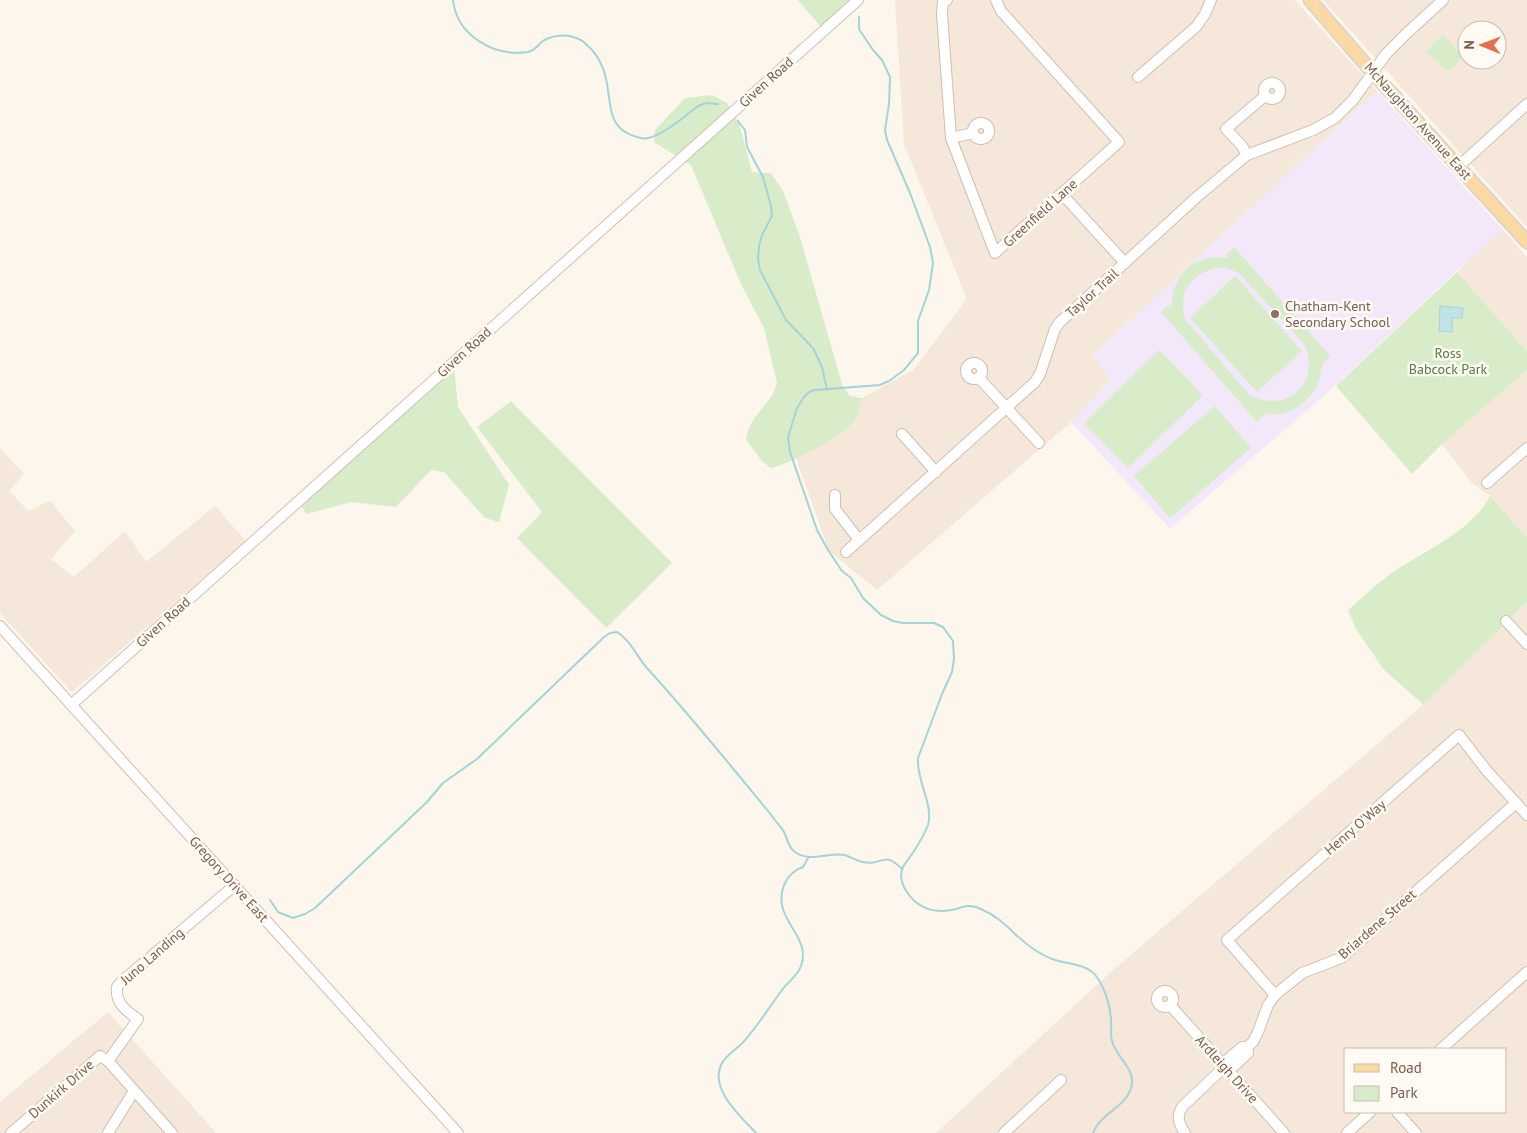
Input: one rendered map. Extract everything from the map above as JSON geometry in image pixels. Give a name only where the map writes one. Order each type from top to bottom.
[{"type":"main road","name":"McNaughton Avenue East","points":[[1310,0],[1373,73],[1527,242]]},
{"type":"street","name":"Given Road","points":[[71,705],[858,0]]},
{"type":"street","name":"Greenfield Lane","points":[[947,0],[943,2],[942,14],[951,138],[995,253],[1119,142],[1001,11],[996,0]]},
{"type":"street","points":[[1138,77],[1197,26],[1211,0]]},
{"type":"street","name":"Taylor Trail","points":[[846,552],[1035,382],[1040,374],[1058,323],[1198,196],[1247,155],[1313,130],[1335,118],[1354,100],[1393,47],[1443,0]]},
{"type":"street","points":[[1247,155],[1242,146],[1226,129],[1265,96]]},
{"type":"street","points":[[1458,166],[1527,104]]},
{"type":"street","points":[[951,138],[973,133]]},
{"type":"street","points":[[1062,194],[1125,263]]},
{"type":"street","points":[[979,378],[1039,443]]},
{"type":"street","points":[[902,434],[936,472]]},
{"type":"street","points":[[1487,483],[1527,448]]},
{"type":"street","points":[[835,495],[835,509],[859,540]]},
{"type":"street","points":[[1506,621],[1527,644]]},
{"type":"street","name":"Gregory Drive East","points":[[0,626],[458,1133]]},
{"type":"street","name":"Henry O'Way","points":[[1275,995],[1227,940],[1459,735],[1487,771],[1527,815]]},
{"type":"street","name":"Briardene Street","points":[[1185,1133],[1178,1119],[1182,1107],[1242,1047],[1248,1047],[1258,1032],[1268,1004],[1275,995],[1302,974],[1340,958],[1516,803]]},
{"type":"street","name":"Juno Landing","points":[[108,1061],[138,1019],[127,1012],[118,1000],[117,987],[235,885]]},
{"type":"street","points":[[1442,1048],[1527,972]]},
{"type":"street","name":"Ardleigh Drive","points":[[1170,1005],[1284,1133]]},
{"type":"street","name":"Dunkirk Drive","points":[[11,1133],[97,1058],[104,1057],[172,1133]]},
{"type":"street","points":[[1004,1133],[1061,1080]]},
{"type":"street","points":[[108,1133],[134,1091]]},
{"type":"street","points":[[1347,1133],[1369,1113]]},
{"type":"street","points":[[1397,1113],[1416,1133]]},
{"type":"shaded area","points":[[895,0],[1295,0],[1377,91],[1092,356],[1111,379],[1071,422],[877,590],[829,551],[796,458],[835,438],[855,420],[862,398],[913,370],[967,299],[904,144]]},
{"type":"shaded area","points":[[1323,0],[1527,0],[1527,227]]},
{"type":"shaded area","name":"Chatham-Kent Secondary School","points":[[1377,91],[1503,230],[1467,261],[1333,388],[1170,529],[1071,422],[1111,379],[1092,356]]},
{"type":"shaded area","points":[[1503,230],[1527,257],[1527,351],[1457,272]]},
{"type":"shaded area","points":[[1527,370],[1527,538],[1490,496],[1471,482],[1442,444]]},
{"type":"shaded area","points":[[0,448],[24,474],[9,491],[28,511],[50,501],[75,531],[51,559],[74,577],[125,531],[146,562],[215,506],[246,541],[72,692],[0,613]]},
{"type":"shaded area","points":[[1527,602],[1527,1133],[936,1133],[1112,971],[1417,710]]},
{"type":"shaded area","points":[[108,1012],[216,1133],[0,1133],[0,1102]]},
{"type":"green space","points":[[798,0],[850,0],[821,27]]},
{"type":"green space","points":[[1443,35],[1457,50],[1457,63],[1447,72],[1426,51]]},
{"type":"green space","points":[[712,95],[727,103],[739,123],[752,172],[771,173],[783,191],[800,237],[842,384],[850,396],[862,398],[856,418],[840,434],[803,455],[771,468],[763,462],[746,440],[751,424],[770,398],[777,383],[764,328],[741,284],[691,165],[654,142],[655,130],[685,98]]},
{"type":"green space","points":[[1234,247],[1330,356],[1323,365],[1313,392],[1303,403],[1284,413],[1265,414],[1257,422],[1161,312],[1168,305],[1171,308],[1176,285],[1187,268],[1204,259],[1228,258],[1226,255]],"holes":[[[1214,268],[1227,268],[1239,273],[1305,345],[1309,359],[1308,372],[1298,392],[1288,398],[1277,401],[1250,396],[1184,318],[1183,300],[1192,281]]]},
{"type":"green space","name":"Ross Babcock Park","points":[[1457,272],[1527,351],[1527,370],[1442,444],[1412,474],[1336,386]]},
{"type":"green space","points":[[1235,276],[1302,351],[1257,392],[1190,318]]},
{"type":"green space","points":[[1159,350],[1203,395],[1128,468],[1084,423]]},
{"type":"green space","points":[[454,366],[458,407],[509,485],[499,522],[485,518],[444,472],[431,470],[396,507],[351,502],[307,514],[298,502]]},
{"type":"green space","points":[[511,401],[672,563],[606,628],[517,538],[542,512],[477,427]]},
{"type":"green space","points":[[1215,406],[1251,448],[1170,518],[1134,476]]},
{"type":"green space","points":[[1490,496],[1527,538],[1527,602],[1424,705],[1384,670],[1356,629],[1348,610],[1389,575],[1459,531],[1482,509]]},
{"type":"water","points":[[1440,306],[1463,308],[1462,318],[1452,318],[1452,332],[1439,331]]},
{"type":"waterway","points":[[453,0],[456,13],[470,34],[490,47],[502,51],[528,52],[543,41],[559,36],[568,36],[584,42],[602,65],[615,122],[627,133],[637,137],[653,137],[700,105],[706,103],[718,104]]},
{"type":"waterway","points":[[859,17],[859,29],[882,60],[890,77],[889,104],[885,130],[887,140],[910,193],[930,247],[933,263],[929,290],[918,321],[918,353],[904,370],[880,385],[809,392],[797,408],[788,437],[790,452],[817,530],[842,571],[851,578],[863,598],[881,615],[893,621],[903,623],[934,623],[943,627],[953,641],[954,659],[952,672],[918,758],[929,817],[928,825],[919,844],[901,872],[904,887],[909,896],[926,908],[948,911],[974,906],[981,909],[997,918],[1024,942],[1040,953],[1055,960],[1088,969],[1096,976],[1109,1004],[1112,1041],[1117,1052],[1128,1067],[1132,1084],[1126,1098],[1102,1120],[1093,1133]]},
{"type":"waterway","points":[[738,121],[745,130],[747,147],[763,177],[771,206],[772,216],[762,235],[759,246],[758,259],[760,270],[786,320],[813,348],[822,367],[827,390]]},
{"type":"waterway","points":[[270,900],[278,912],[293,918],[315,908],[427,802],[443,783],[477,759],[604,637],[610,633],[617,632],[630,644],[646,667],[772,816],[784,832],[789,846],[795,852],[807,857],[839,854],[870,863],[886,859],[902,869]]},
{"type":"waterway","points":[[756,1133],[728,1101],[719,1082],[719,1073],[724,1059],[751,1033],[801,966],[803,955],[801,944],[786,916],[782,905],[782,894],[787,879],[791,874],[803,867],[808,858]]},
{"type":"place","name":"Chatham-Kent Secondary School","points":[[1275,314]]}]
